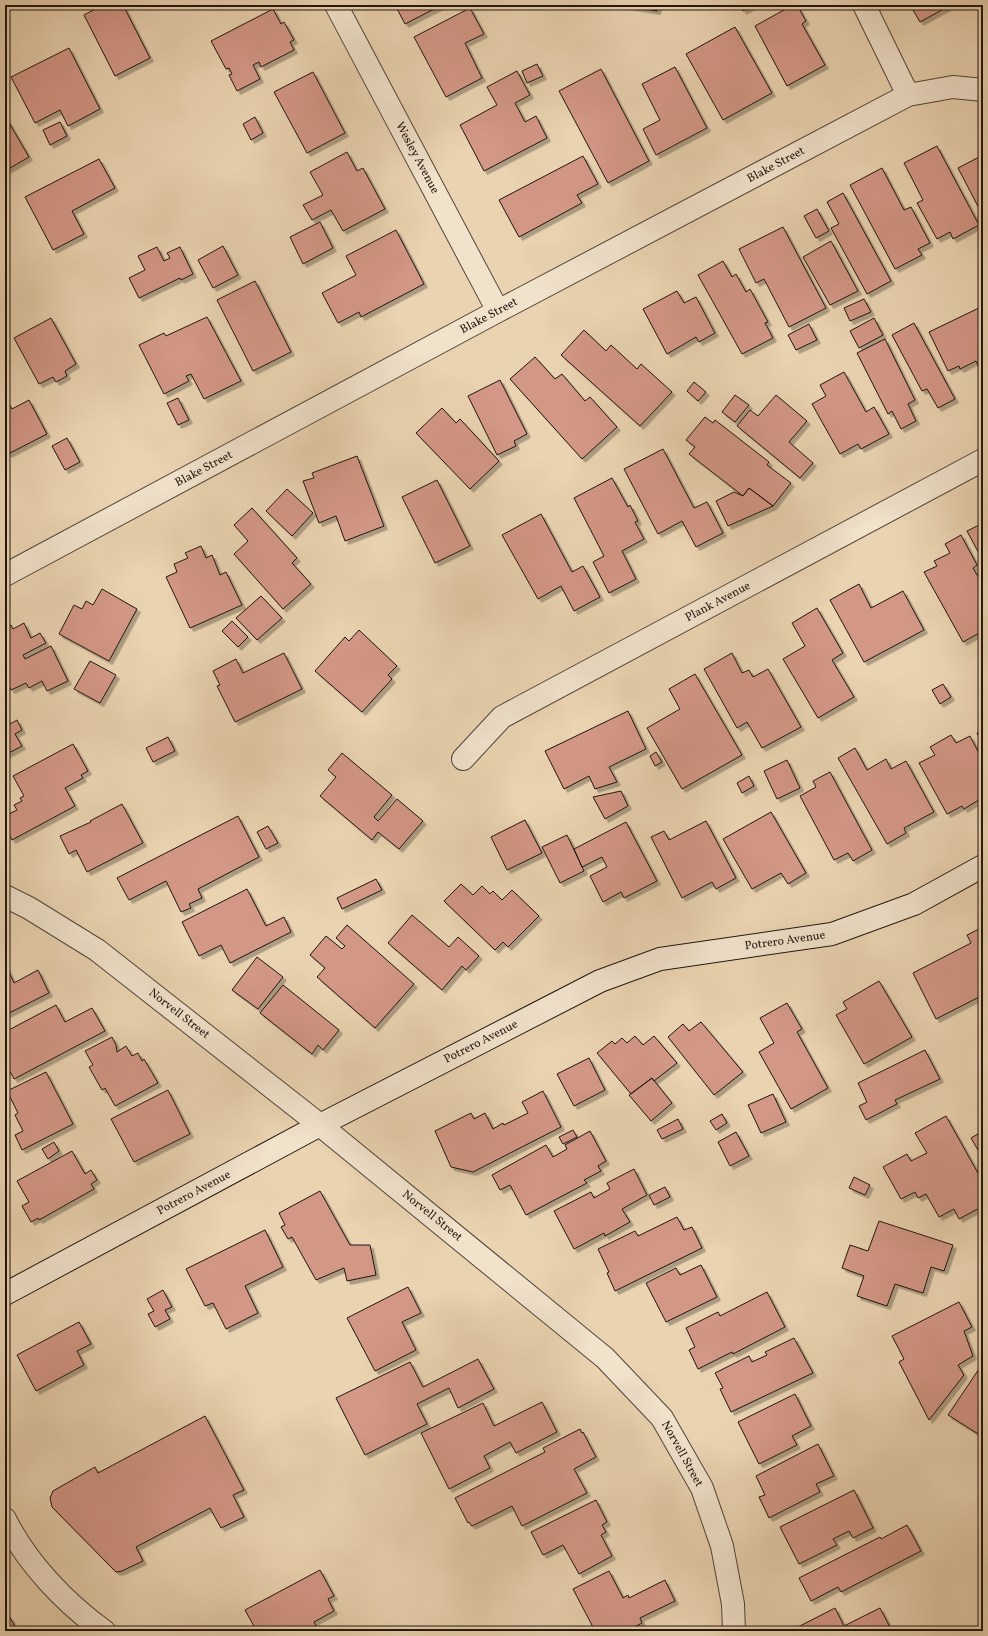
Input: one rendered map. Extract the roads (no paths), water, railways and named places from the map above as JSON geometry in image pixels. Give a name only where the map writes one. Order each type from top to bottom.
[{"type":"street","name":"Wesley Avenue","points":[[336,5],[498,311]]},
{"type":"street","points":[[864,5],[908,95]]},
{"type":"street","name":"Blake Street","points":[[5,575],[498,311],[908,95],[953,87],[983,90]]},
{"type":"street","name":"Plank Avenue","points":[[463,758],[502,717],[983,460]]},
{"type":"street","name":"Potrero Avenue","points":[[5,1294],[320,1125],[600,981],[660,959],[832,934],[914,904],[983,866]]},
{"type":"street","name":"Norvell Street","points":[[5,896],[29,908],[97,950],[320,1125],[605,1358],[662,1418],[702,1488],[722,1546],[733,1604],[734,1631]]},
{"type":"street","points":[[5,1519],[42,1575],[90,1621],[104,1631]]}]
